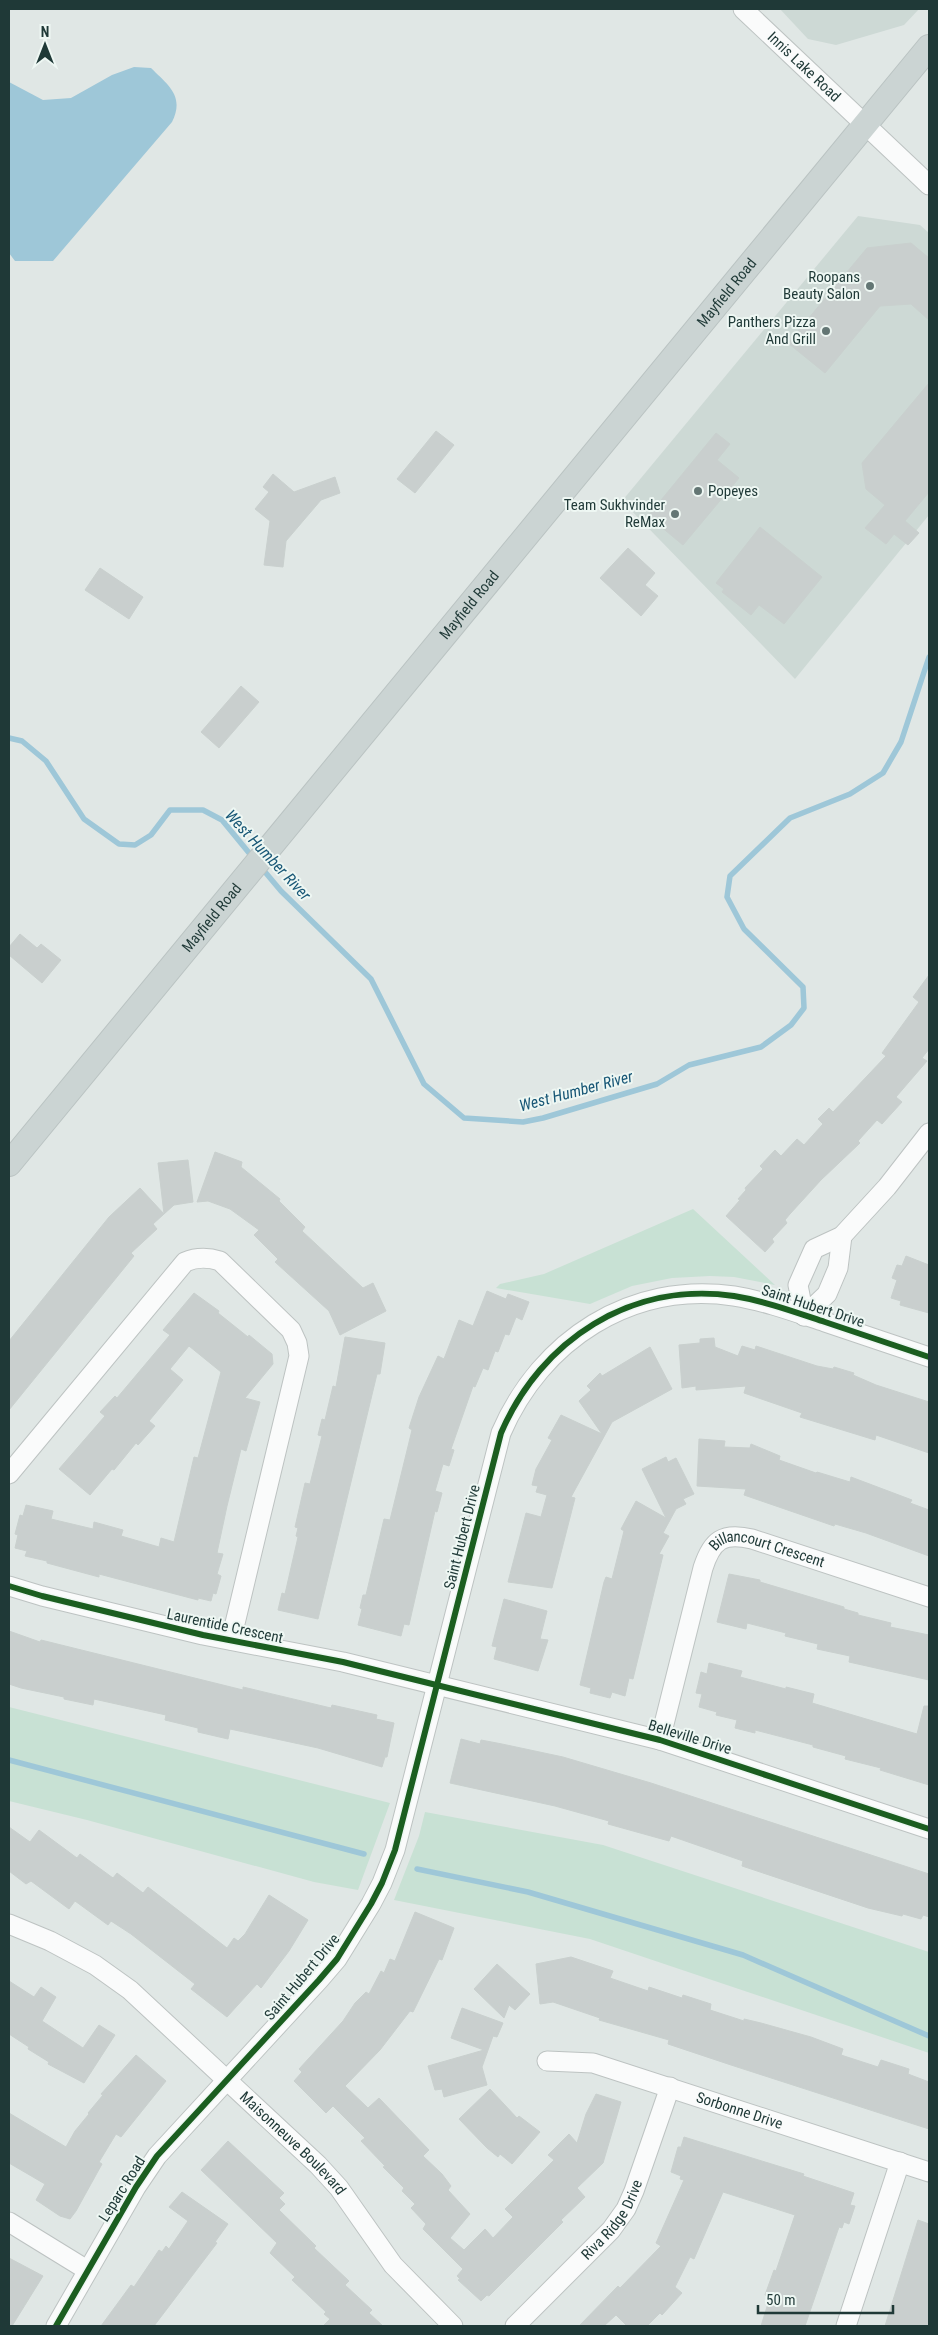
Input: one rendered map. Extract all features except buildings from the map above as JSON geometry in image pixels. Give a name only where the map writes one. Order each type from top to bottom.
[{"type":"main road","name":"Mayfield Road","points":[[9,1164],[929,47]]},
{"type":"street","name":"Innis Lake Road","points":[[743,9],[864,126],[929,185]]},
{"type":"street","points":[[804,1316],[798,1285],[814,1249],[842,1236],[887,1187],[929,1133]]},
{"type":"street","points":[[804,1316],[827,1294],[838,1268],[842,1236]]},
{"type":"street","name":"Laurentide Crescent","points":[[9,1474],[185,1262],[195,1258],[209,1258],[220,1261],[291,1330],[298,1343],[299,1356],[230,1640]]},
{"type":"street","name":"Saint Hubert Drive","points":[[228,2079],[300,2002],[337,1959],[380,1888],[398,1841],[501,1433],[523,1391],[552,1357],[577,1334],[611,1314],[633,1306],[676,1295],[732,1296],[757,1300],[929,1357]]},
{"type":"street","name":"Billancourt Crescent","points":[[660,1740],[703,1568],[709,1551],[723,1538],[737,1535],[752,1539],[929,1597]]},
{"type":"street","name":"Laurentide Crescent","points":[[9,1586],[42,1596],[230,1640],[343,1662],[438,1684]]},
{"type":"street","name":"Belleville Drive","points":[[438,1684],[660,1740],[929,1829]]},
{"type":"street","name":"Maisonneuve Boulevard","points":[[9,1924],[50,1941],[94,1965],[123,1985],[228,2079],[339,2188],[393,2265],[453,2326]]},
{"type":"street","name":"Sorbonne Drive","points":[[547,2061],[593,2063],[929,2172]]},
{"type":"street","name":"Leparc Road","points":[[56,2326],[136,2187],[157,2156],[228,2079]]},
{"type":"street","name":"Riva Ridge Drive","points":[[515,2326],[611,2230],[626,2210],[670,2087]]},
{"type":"street","points":[[846,2326],[900,2162]]},
{"type":"street","points":[[9,2222],[87,2270]]},
{"type":"shaded area","points":[[780,9],[919,9],[904,25],[836,45],[808,39]]},
{"type":"shaded area","points":[[858,216],[920,225],[929,233],[929,515],[795,679],[622,501]]},
{"type":"green space","points":[[693,1209],[775,1285],[734,1277],[672,1278],[632,1286],[590,1304],[496,1288],[500,1284],[544,1274]]},
{"type":"green space","points":[[9,1707],[390,1803],[358,1890],[314,1882],[87,1820],[9,1801]]},
{"type":"green space","points":[[425,1812],[603,1845],[929,1952],[929,2053],[590,1939],[394,1900],[419,1836]]},
{"type":"water","points":[[134,67],[151,68],[169,86],[176,98],[177,105],[172,122],[53,261],[15,261],[9,253],[9,82],[43,100],[71,98],[112,75]]},
{"type":"waterway","name":"West Humber River","points":[[260,866],[281,891],[371,979],[424,1084],[464,1118],[523,1122],[543,1118],[657,1084],[689,1065],[761,1047],[791,1025],[804,1008],[803,987],[744,929],[727,897],[730,876],[790,818],[850,794],[883,773],[901,742],[929,657]]},
{"type":"waterway","name":"West Humber River","points":[[9,738],[22,741],[46,761],[84,819],[119,844],[135,845],[151,835],[170,810],[203,810],[222,820],[254,859]]},
{"type":"waterway","points":[[9,1760],[364,1854]]},
{"type":"waterway","points":[[417,1869],[528,1892],[743,1955],[929,2036]]},
{"type":"cycle path","points":[[56,2326],[136,2187],[157,2156],[337,1959],[382,1883],[395,1850],[501,1433],[518,1400],[540,1370],[565,1345],[594,1324],[626,1308],[660,1298],[696,1294],[734,1296],[769,1304],[929,1357]]},
{"type":"cycle path","points":[[9,1586],[42,1596],[203,1635],[343,1662],[660,1740],[929,1829]]},
{"type":"place","name":"Roopans Beauty Salon","points":[[870,286]]},
{"type":"place","name":"Panthers Pizza And Grill","points":[[826,331]]},
{"type":"place","name":"Popeyes","points":[[698,491]]},
{"type":"place","name":"Team Sukhvinder ReMax","points":[[675,514]]}]
